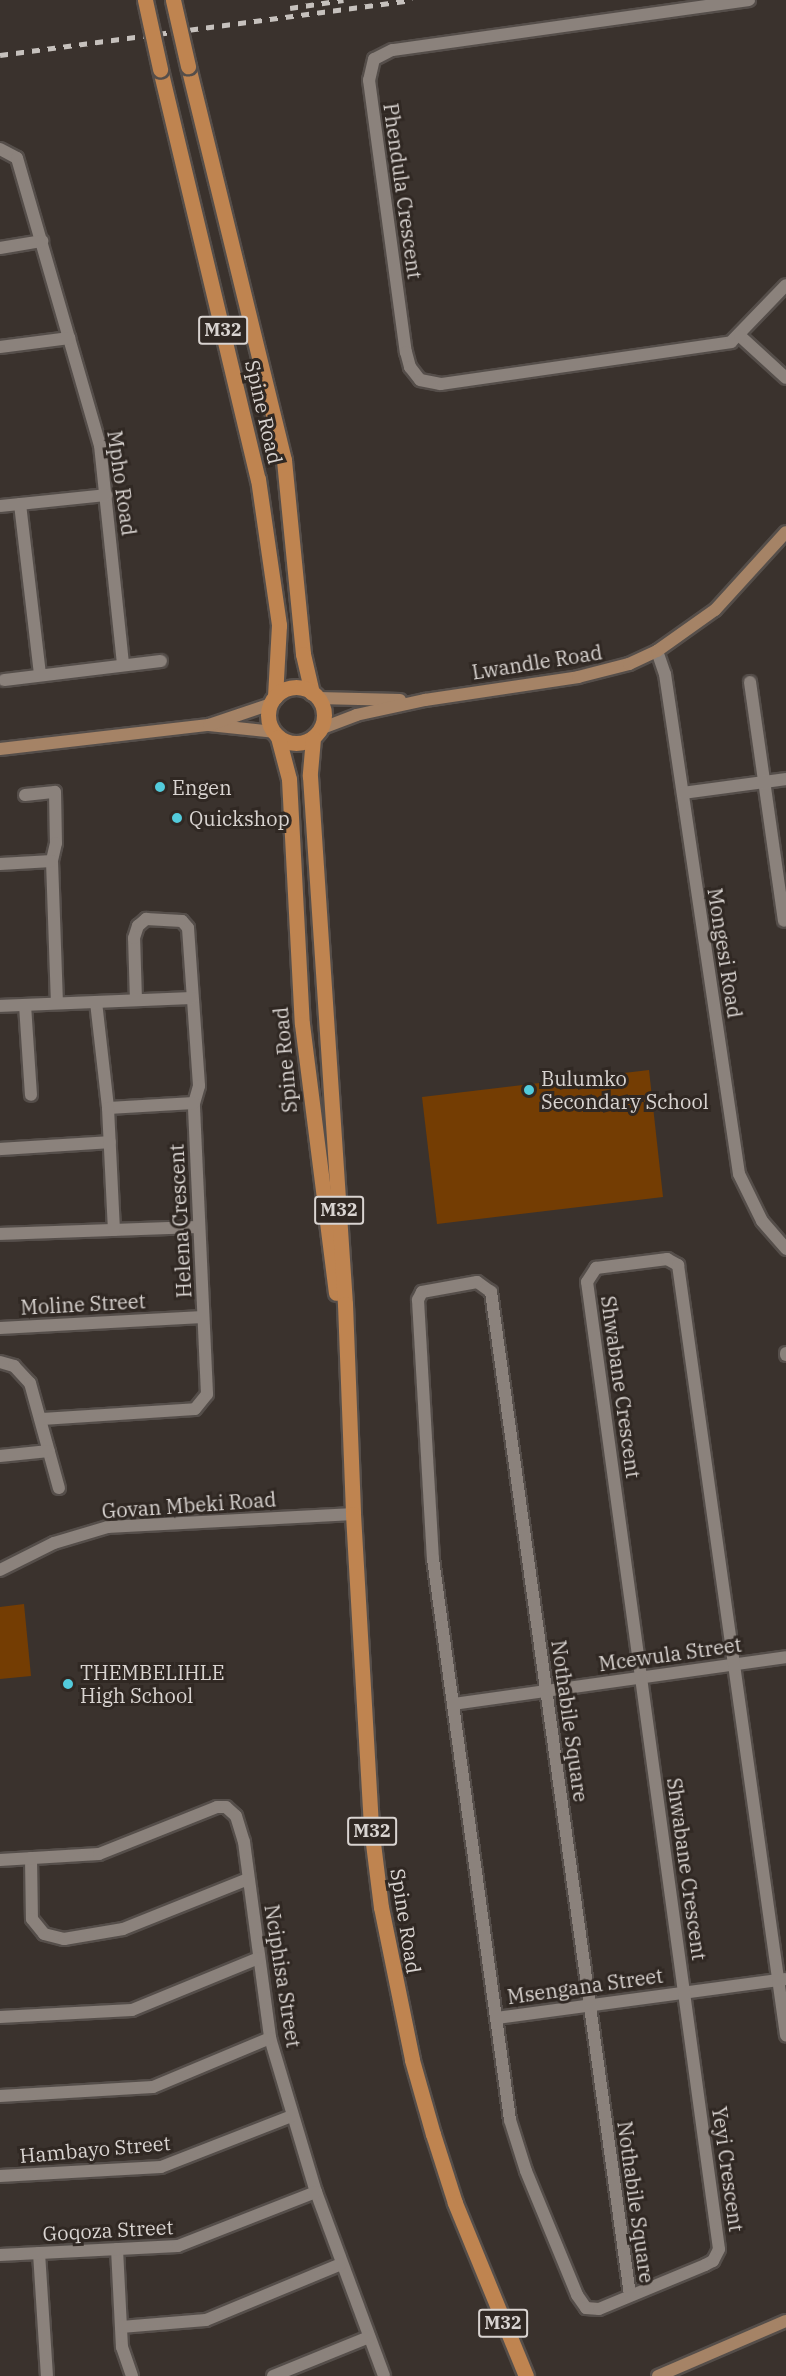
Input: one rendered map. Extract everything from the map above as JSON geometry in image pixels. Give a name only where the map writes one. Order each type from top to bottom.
[{"type":"main road","name":"Spine Road","points":[[145,0],[260,490],[279,625],[273,700],[268,719],[276,735],[289,779],[302,1024],[312,1127],[346,1379]]},
{"type":"main road","name":"Spine Road","points":[[173,0],[284,460],[303,654],[323,713],[316,733],[310,776],[345,1298],[346,1379],[371,1827],[395,1981],[417,2078],[455,2203],[526,2376]]},
{"type":"main road","points":[[273,700],[292,688],[315,695]]},
{"type":"main road","points":[[276,735],[296,743],[316,733]]},
{"type":"street","name":"Phendula Crescent","points":[[749,0],[392,50],[374,59],[369,80],[406,352],[410,368],[420,380],[441,384],[731,342],[740,336],[786,285]]},
{"type":"street","name":"Mpho Road","points":[[0,149],[17,158],[100,445],[123,664]]},
{"type":"street","points":[[0,248],[42,241]]},
{"type":"street","points":[[740,336],[786,378]]},
{"type":"street","points":[[0,347],[69,338]]},
{"type":"street","points":[[0,506],[106,495]]},
{"type":"street","points":[[20,504],[40,675]]},
{"type":"street","name":"Lwandle Road","points":[[316,733],[356,715],[425,700],[610,670],[657,651],[715,610],[786,532]]},
{"type":"street","name":"Mongesi Road","points":[[657,651],[665,674],[739,1174],[762,1221],[786,1249]]},
{"type":"street","points":[[4,680],[161,661]]},
{"type":"street","points":[[750,682],[784,921]]},
{"type":"street","name":"Lwandle Road","points":[[315,695],[425,700]]},
{"type":"street","points":[[0,749],[209,725],[273,700]]},
{"type":"street","points":[[209,725],[276,735]]},
{"type":"street","points":[[683,793],[786,779]]},
{"type":"street","points":[[25,795],[55,792],[56,843],[52,861],[57,1003]]},
{"type":"street","points":[[0,864],[52,861]]},
{"type":"street","name":"Helena Crescent","points":[[42,1419],[195,1409],[201,1405],[207,1394],[194,1103],[199,1086],[188,928],[174,918],[146,919],[138,926],[134,938],[136,1000]]},
{"type":"street","points":[[0,1006],[192,999]]},
{"type":"street","points":[[96,1002],[108,1108],[114,1230]]},
{"type":"street","points":[[25,1005],[31,1095]]},
{"type":"street","points":[[108,1108],[194,1103]]},
{"type":"street","points":[[0,1149],[110,1142]]},
{"type":"street","points":[[0,1234],[199,1227]]},
{"type":"street","name":"Shwabane Crescent","points":[[684,1992],[587,1282],[596,1268],[667,1259],[678,1266],[734,1664],[782,1979],[786,2035]]},
{"type":"street","name":"Nothabile Square","points":[[477,1282],[491,1293],[630,2295],[599,2309],[586,2307],[580,2302],[515,2139],[453,1704],[429,1512],[418,1300],[433,1288],[477,1282]]},
{"type":"street","name":"Moline Street","points":[[0,1328],[203,1317]]},
{"type":"street","points":[[0,1362],[14,1366],[30,1383],[42,1419],[59,1488]]},
{"type":"street","points":[[0,1456],[49,1451]]},
{"type":"street","name":"Govan Mbeki Road","points":[[0,1570],[54,1543],[108,1527],[353,1514]]},
{"type":"street","name":"Mcewula Street","points":[[453,1704],[786,1658]]},
{"type":"street","name":"Nciphisa Street","points":[[0,1860],[99,1854],[222,1806],[233,1812],[240,1824],[270,2038],[316,2192],[384,2376]]},
{"type":"street","points":[[31,1858],[32,1919],[44,1934],[64,1939],[123,1929],[248,1879]]},
{"type":"street","points":[[0,2017],[132,2010],[259,1958]]},
{"type":"street","name":"Msengana Street","points":[[497,2018],[782,1979]]},
{"type":"street","name":"Yeyi Crescent","points":[[630,2295],[713,2261],[719,2249],[684,1992]]},
{"type":"street","points":[[0,2096],[153,2087],[270,2038]]},
{"type":"street","name":"Hambayo Street","points":[[0,2176],[161,2167],[292,2116]]},
{"type":"street","name":"Goqoza Street","points":[[0,2255],[187,2244],[316,2192]]},
{"type":"street","points":[[117,2249],[124,2361],[132,2376]]},
{"type":"street","points":[[39,2253],[46,2376]]},
{"type":"street","points":[[121,2327],[206,2320],[341,2264]]},
{"type":"street","points":[[658,2376],[786,2321]]},
{"type":"street","points":[[273,2376],[369,2337]]},
{"type":"shaded area","points":[[649,1070],[663,1197],[437,1224],[422,1097]]},
{"type":"shaded area","points":[[24,1604],[31,1676],[0,1679],[0,1607]]},
{"type":"railway","points":[[290,8],[343,0]]},
{"type":"railway","points":[[0,55],[412,0]]},
{"type":"place","name":"Engen","points":[[160,787]]},
{"type":"place","name":"Quickshop","points":[[177,818]]},
{"type":"place","name":"Bulumko Secondary School","points":[[529,1090]]},
{"type":"place","name":"THEMBELIHLE High School","points":[[68,1684]]}]
